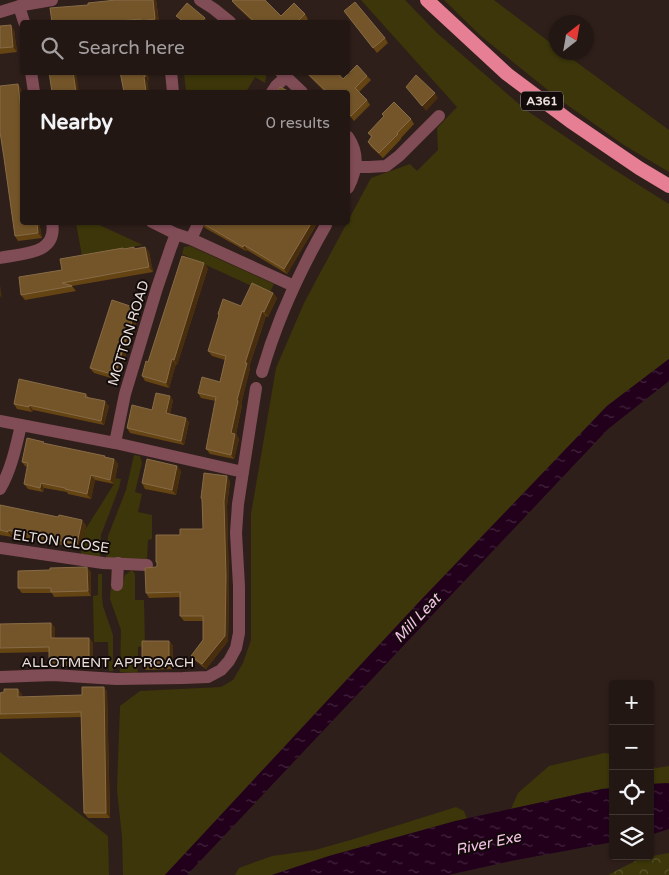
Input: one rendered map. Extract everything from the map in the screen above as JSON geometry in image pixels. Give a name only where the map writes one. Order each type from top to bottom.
[{"type":"highway","name":"A361","points":[[427,0],[507,74],[570,121],[669,186]]},
{"type":"street","points":[[0,12],[19,6],[52,0]]},
{"type":"street","points":[[200,0],[226,20]]},
{"type":"street","points":[[19,6],[23,20]]},
{"type":"street","points":[[31,75],[34,90]]},
{"type":"street","points":[[171,75],[173,90]]},
{"type":"street","points":[[273,90],[283,75],[300,90]]},
{"type":"street","points":[[356,167],[386,166],[399,156],[439,116]]},
{"type":"street","points":[[350,140],[355,154],[356,167],[350,184]]},
{"type":"street","points":[[0,258],[39,251],[47,246],[52,237],[52,225]]},
{"type":"street","points":[[158,225],[294,286]]},
{"type":"street","points":[[191,239],[198,225]]},
{"type":"street","points":[[262,372],[278,321],[306,261],[326,225]]},
{"type":"street","name":"MOTTON ROAD","points":[[115,443],[125,394],[176,234]]},
{"type":"street","name":"ALLOTMENT APPROACH","points":[[0,677],[183,678],[208,677],[221,670],[236,648],[238,633],[239,586],[236,533],[238,504],[256,388]]},
{"type":"street","points":[[0,421],[115,443],[243,472]]},
{"type":"street","points":[[0,489],[6,478],[21,425]]},
{"type":"street","name":"ELTON CLOSE","points":[[0,548],[103,563],[147,565]]},
{"type":"street","name":"ELTON CLOSE","points":[[117,585],[118,564]]},
{"type":"green space","points":[[361,0],[405,0],[437,33],[526,110],[669,204],[669,359],[607,406],[420,601],[165,875],[123,875],[122,837],[117,790],[120,706],[140,691],[221,687],[233,680],[243,663],[251,640],[251,514],[276,368],[304,303],[346,225],[350,225],[350,217],[371,178],[410,164],[417,171],[438,150],[437,128],[457,107]]},
{"type":"green space","points":[[444,0],[494,0],[549,42],[549,60],[574,60],[669,130],[669,172],[624,145],[559,99],[482,37]]},
{"type":"green space","points":[[184,75],[266,76],[265,83],[255,77],[247,90],[186,90]]},
{"type":"green space","points":[[76,225],[99,225],[143,245],[82,256]]},
{"type":"green space","points":[[190,246],[274,284],[269,294],[182,254],[184,247]]},
{"type":"green space","points":[[134,455],[140,456],[142,463],[135,492],[142,494],[138,512],[152,515],[152,539],[148,540],[147,559],[106,558],[108,536],[126,490]]},
{"type":"green space","points":[[115,478],[121,479],[101,535],[100,557],[81,554],[85,530],[114,484]]},
{"type":"green space","points":[[132,570],[135,574],[135,600],[144,600],[145,646],[138,647],[137,673],[120,672],[121,630],[110,599],[111,586],[122,586],[125,575]]},
{"type":"green space","points":[[98,574],[102,574],[103,606],[113,635],[113,671],[109,671],[108,642],[94,642],[93,596],[98,595]]},
{"type":"green space","points":[[0,752],[108,836],[109,875],[0,875]]},
{"type":"green space","points":[[604,753],[609,754],[609,788],[511,809],[518,793],[549,766]]},
{"type":"green space","points":[[669,766],[669,783],[654,784],[654,767]]},
{"type":"green space","points":[[456,807],[464,811],[467,819],[329,856],[272,875],[235,875],[239,868],[272,856],[315,850]]},
{"type":"green space","points":[[669,853],[669,875],[608,875],[637,860],[654,860],[654,856]]},
{"type":"water","name":"Mill Leat","points":[[669,359],[669,381],[608,429],[187,875],[165,875],[420,601],[607,406]]},
{"type":"water","points":[[669,783],[669,829],[654,834],[654,815],[654,784]]},
{"type":"water","name":"River Exe","points":[[609,788],[609,843],[448,875],[272,875],[329,856],[455,821]]},
{"type":"building","points":[[116,0],[153,0],[155,19],[52,20],[50,8],[88,5],[88,3]]},
{"type":"building","points":[[265,0],[281,16],[294,3],[305,14],[299,20],[253,20],[232,1]]},
{"type":"building","points":[[355,2],[385,38],[373,48],[344,11]]},
{"type":"building","points":[[187,3],[205,18],[204,20],[181,20],[176,16]]},
{"type":"building","points":[[11,25],[13,47],[0,48],[0,26]]},
{"type":"building","points":[[357,65],[367,76],[355,88],[367,100],[351,116],[350,90],[325,90],[309,75],[340,75],[343,79],[350,75],[350,72]]},
{"type":"building","points":[[49,75],[73,75],[76,90],[52,90]]},
{"type":"building","points":[[121,75],[145,75],[146,90],[124,90]]},
{"type":"building","points":[[416,75],[435,93],[422,106],[406,87]]},
{"type":"building","points":[[18,84],[20,102],[20,225],[37,225],[38,233],[15,236],[0,132],[0,86]]},
{"type":"building","points":[[394,102],[411,119],[379,153],[368,142],[372,136],[368,133]]},
{"type":"building","points":[[205,225],[310,225],[284,269],[244,245],[243,247]]},
{"type":"building","points":[[134,247],[134,249],[145,247],[149,267],[62,283],[72,286],[21,295],[19,277],[62,270],[60,259]]},
{"type":"building","points":[[182,256],[204,263],[174,360],[172,359],[166,383],[142,376]]},
{"type":"building","points":[[252,283],[273,293],[264,312],[262,311],[245,363],[247,363],[237,400],[231,433],[235,434],[231,455],[206,449],[216,397],[198,393],[202,377],[220,382],[226,356],[208,351],[223,299],[241,306]]},
{"type":"building","points":[[112,300],[136,308],[115,375],[90,368]]},
{"type":"building","points":[[19,379],[86,394],[85,397],[105,401],[101,421],[29,405],[29,407],[14,404]]},
{"type":"building","points":[[156,393],[170,396],[166,413],[186,418],[181,441],[127,428],[132,405],[152,410]]},
{"type":"building","points":[[27,438],[114,459],[110,480],[91,475],[87,494],[41,483],[40,488],[24,484],[28,463],[22,462]]},
{"type":"building","points":[[147,459],[177,466],[172,490],[142,483]]},
{"type":"building","points":[[204,473],[227,476],[224,501],[226,577],[225,636],[202,664],[191,656],[203,640],[203,616],[180,616],[180,592],[146,593],[145,568],[157,566],[156,535],[180,535],[180,529],[203,529],[201,498]]},
{"type":"building","points":[[0,505],[82,520],[77,544],[0,530]]},
{"type":"building","points":[[87,567],[88,591],[51,592],[51,588],[18,588],[18,571]]},
{"type":"building","points":[[51,623],[51,638],[89,638],[89,660],[49,661],[49,647],[0,648],[0,624]]},
{"type":"building","points":[[142,641],[169,641],[169,664],[142,664]]},
{"type":"building","points":[[82,687],[104,687],[106,813],[84,813],[81,712],[0,714],[0,693],[4,692],[4,689],[18,689],[18,697],[82,695]]}]
